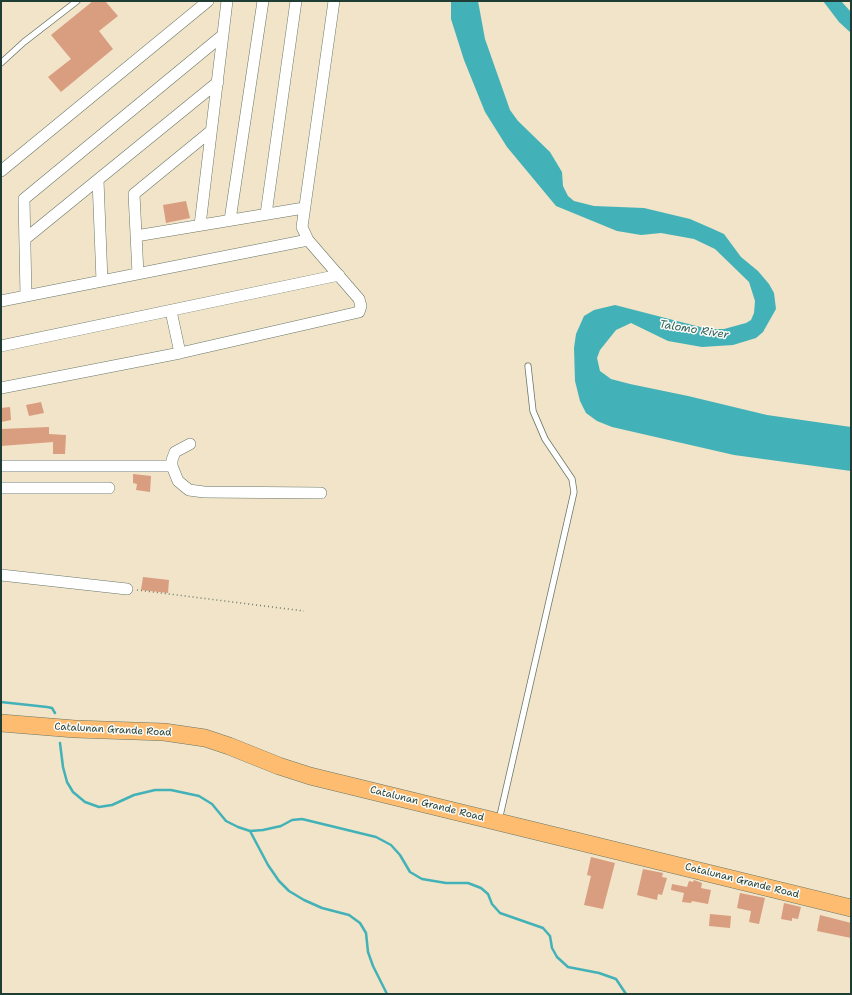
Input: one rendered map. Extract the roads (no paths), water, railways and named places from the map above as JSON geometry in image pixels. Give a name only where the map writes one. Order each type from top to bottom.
[{"type":"main road","name":"Catalunan Grande Road","points":[[1,723],[75,729],[164,732],[194,736],[230,746],[272,764],[310,776],[851,908]]},
{"type":"street","points":[[1,171],[208,1]]},
{"type":"street","points":[[200,225],[227,1]]},
{"type":"street","points":[[230,220],[263,1]]},
{"type":"street","points":[[266,214],[296,1]]},
{"type":"street","points":[[1,388],[180,353],[355,313],[361,309],[361,303],[308,240],[302,228],[334,1]]},
{"type":"street","points":[[26,296],[24,199],[223,35]]},
{"type":"street","points":[[25,239],[218,82]]},
{"type":"street","points":[[138,274],[134,194],[212,131]]},
{"type":"street","points":[[98,180],[102,281]]},
{"type":"street","points":[[136,236],[304,208]]},
{"type":"street","points":[[1,302],[308,240]]},
{"type":"street","points":[[1,346],[339,275]]},
{"type":"street","points":[[171,311],[180,353]]},
{"type":"street","points":[[190,444],[175,452],[173,456],[172,466],[178,481],[183,487],[196,491],[322,493]]},
{"type":"street","points":[[1,466],[172,466]]},
{"type":"street","points":[[1,488],[109,488]]},
{"type":"street","points":[[1,575],[127,589]]},
{"type":"lane","points":[[1,63],[24,42],[77,1]]},
{"type":"lane","points":[[499,822],[574,492],[572,479],[545,439],[533,411],[528,366]]},
{"type":"water","name":"Talomo River","points":[[451,1],[478,1],[485,39],[510,110],[518,121],[550,152],[562,172],[563,186],[568,196],[574,201],[594,206],[644,208],[690,219],[724,234],[741,257],[758,271],[769,284],[774,293],[776,309],[763,332],[756,338],[733,345],[702,347],[668,341],[631,323],[616,330],[600,350],[597,358],[600,371],[611,379],[767,415],[851,427],[851,471],[734,455],[612,427],[597,421],[586,413],[580,401],[575,381],[574,348],[576,334],[584,316],[594,310],[615,305],[708,329],[724,329],[746,323],[751,320],[754,313],[755,301],[749,282],[715,249],[694,239],[661,233],[641,235],[617,231],[556,206],[507,147],[485,112],[464,60],[451,19]]},
{"type":"water","points":[[823,1],[841,1],[851,12],[851,33],[839,22]]},
{"type":"waterway","points":[[1,702],[52,708],[55,713]]},
{"type":"waterway","points":[[60,743],[63,767],[67,782],[73,792],[85,802],[99,807],[112,805],[134,795],[155,790],[171,790],[199,796],[212,804],[226,821],[250,831],[281,826],[292,820],[302,819],[376,837],[391,845],[400,855],[410,872],[422,879],[446,883],[468,883],[481,888],[488,894],[492,904],[500,913],[543,928],[550,936],[552,948],[557,957],[568,967],[599,973],[616,979],[626,994]]},
{"type":"waterway","points":[[250,831],[268,865],[279,881],[289,891],[322,908],[349,915],[360,923],[366,933],[368,952],[373,966],[387,994]]}]
